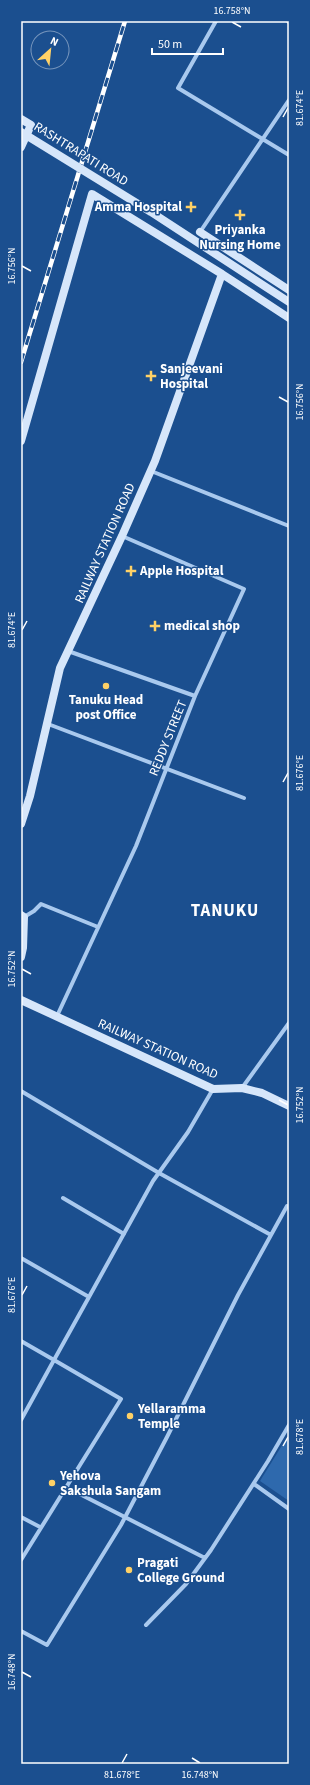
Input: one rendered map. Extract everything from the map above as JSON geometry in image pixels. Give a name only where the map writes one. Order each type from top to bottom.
[{"type":"street","points":[[216,21],[178,88],[289,155]]},
{"type":"street","points":[[289,100],[264,140],[200,232],[289,290]]},
{"type":"street","points":[[21,119],[30,125],[21,147]]},
{"type":"street","name":"RASHTRAPATI ROAD","points":[[21,132],[151,212],[289,302]]},
{"type":"street","points":[[21,441],[92,194],[222,274],[289,318]]},
{"type":"street","name":"RAILWAY STATION ROAD","points":[[21,824],[30,796],[48,724],[60,668],[151,471],[222,274]]},
{"type":"street","points":[[151,471],[289,526]]},
{"type":"street","name":"REDDY STREET","points":[[57,1017],[136,846],[195,696],[244,589],[122,536]]},
{"type":"street","points":[[68,651],[195,696]]},
{"type":"street","points":[[48,724],[244,798]]},
{"type":"street","points":[[21,957],[23,948],[22,916],[34,911],[41,904],[98,927]]},
{"type":"street","name":"RAILWAY STATION ROAD","points":[[21,1000],[213,1089],[242,1088],[262,1093],[289,1106]]},
{"type":"street","points":[[242,1088],[289,1024]]},
{"type":"street","points":[[21,1420],[159,1173],[188,1132],[213,1089]]},
{"type":"street","points":[[21,1091],[159,1173],[271,1235]]},
{"type":"street","points":[[62,1198],[124,1234]]},
{"type":"street","points":[[21,1631],[47,1645],[125,1517],[167,1437],[238,1294],[288,1206]]},
{"type":"street","points":[[21,1258],[89,1297]]},
{"type":"street","points":[[21,1341],[121,1399],[40,1527],[21,1560]]},
{"type":"street","points":[[146,1625],[186,1584],[205,1558],[254,1484],[289,1425]]},
{"type":"street","points":[[254,1484],[289,1509]]},
{"type":"street","points":[[66,1486],[205,1558]]},
{"type":"street","points":[[21,1517],[40,1527]]},
{"type":"shaded area","points":[[289,1434],[289,1501],[260,1481]]},
{"type":"railway","points":[[21,362],[125,21]]},
{"type":"place","name":"Amma Hospital","points":[[191,207]]},
{"type":"place","name":"Priyanka Nursing Home","points":[[240,215]]},
{"type":"place","name":"Sanjeevani Hospital","points":[[151,376]]},
{"type":"place","name":"Apple Hospital","points":[[131,571]]},
{"type":"place","name":"medical shop","points":[[155,626]]},
{"type":"place","name":"Tanuku Head post Office","points":[[106,686]]},
{"type":"place","name":"Yellaramma Temple","points":[[130,1416]]},
{"type":"place","name":"Yehova Sakshula Sangam","points":[[52,1483]]},
{"type":"place","name":"Pragati College Ground","points":[[129,1570]]},
{"type":"district","name":"TANUKU","points":[[225,911]]}]
